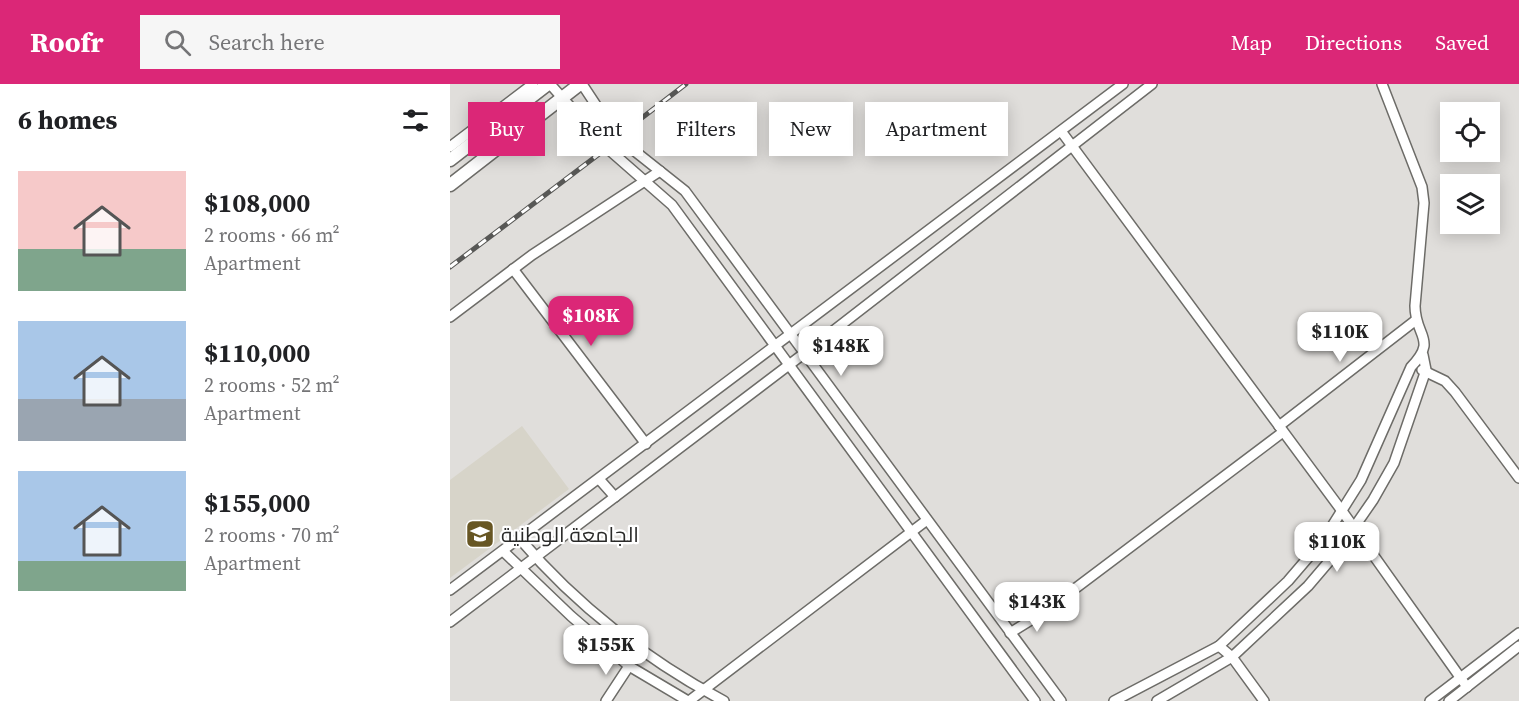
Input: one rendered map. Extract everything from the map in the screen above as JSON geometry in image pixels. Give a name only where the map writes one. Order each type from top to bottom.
[{"type":"main road","points":[[450,160],[549,84]]},
{"type":"main road","points":[[450,185],[581,84]]},
{"type":"street","points":[[450,147],[533,84]]},
{"type":"street","points":[[549,84],[607,148],[672,205],[1035,701]]},
{"type":"street","points":[[581,84],[617,137],[685,191],[806,352],[1060,701]]},
{"type":"street","points":[[450,590],[1123,84]]},
{"type":"street","points":[[450,622],[806,352],[1152,84]]},
{"type":"street","points":[[1156,701],[1232,657],[1308,586],[1354,530],[1394,463],[1426,370],[1423,355],[1426,343],[1416,320],[1415,306],[1424,203],[1422,187],[1382,84]]},
{"type":"street","points":[[1061,131],[1342,511],[1467,687]]},
{"type":"street","points":[[450,317],[513,269],[660,171]]},
{"type":"street","points":[[513,269],[646,444]]},
{"type":"street","points":[[1010,633],[1044,612],[1281,429],[1416,320]]},
{"type":"street","points":[[1114,701],[1219,646],[1288,581],[1324,539],[1342,511],[1365,471],[1411,367],[1423,355]]},
{"type":"street","points":[[1411,367],[1426,370],[1445,381],[1519,478]]},
{"type":"street","points":[[599,479],[615,497]]},
{"type":"street","points":[[503,551],[520,569],[629,666],[688,701],[927,520]]},
{"type":"street","points":[[520,539],[536,557],[640,650],[724,701]]},
{"type":"street","points":[[1430,701],[1519,633]]},
{"type":"street","points":[[1219,646],[1232,657],[1264,701]]},
{"type":"street","points":[[1449,701],[1519,646]]},
{"type":"street","points":[[606,701],[629,666]]},
{"type":"shaded area","name":"الجامعة الوطنية","points":[[522,426],[569,489],[450,578],[450,480]]},
{"type":"railway","points":[[450,267],[607,148],[617,137],[686,84]]},
{"type":"place","name":"الجامعة الوطنية","points":[[480,534]]}]
